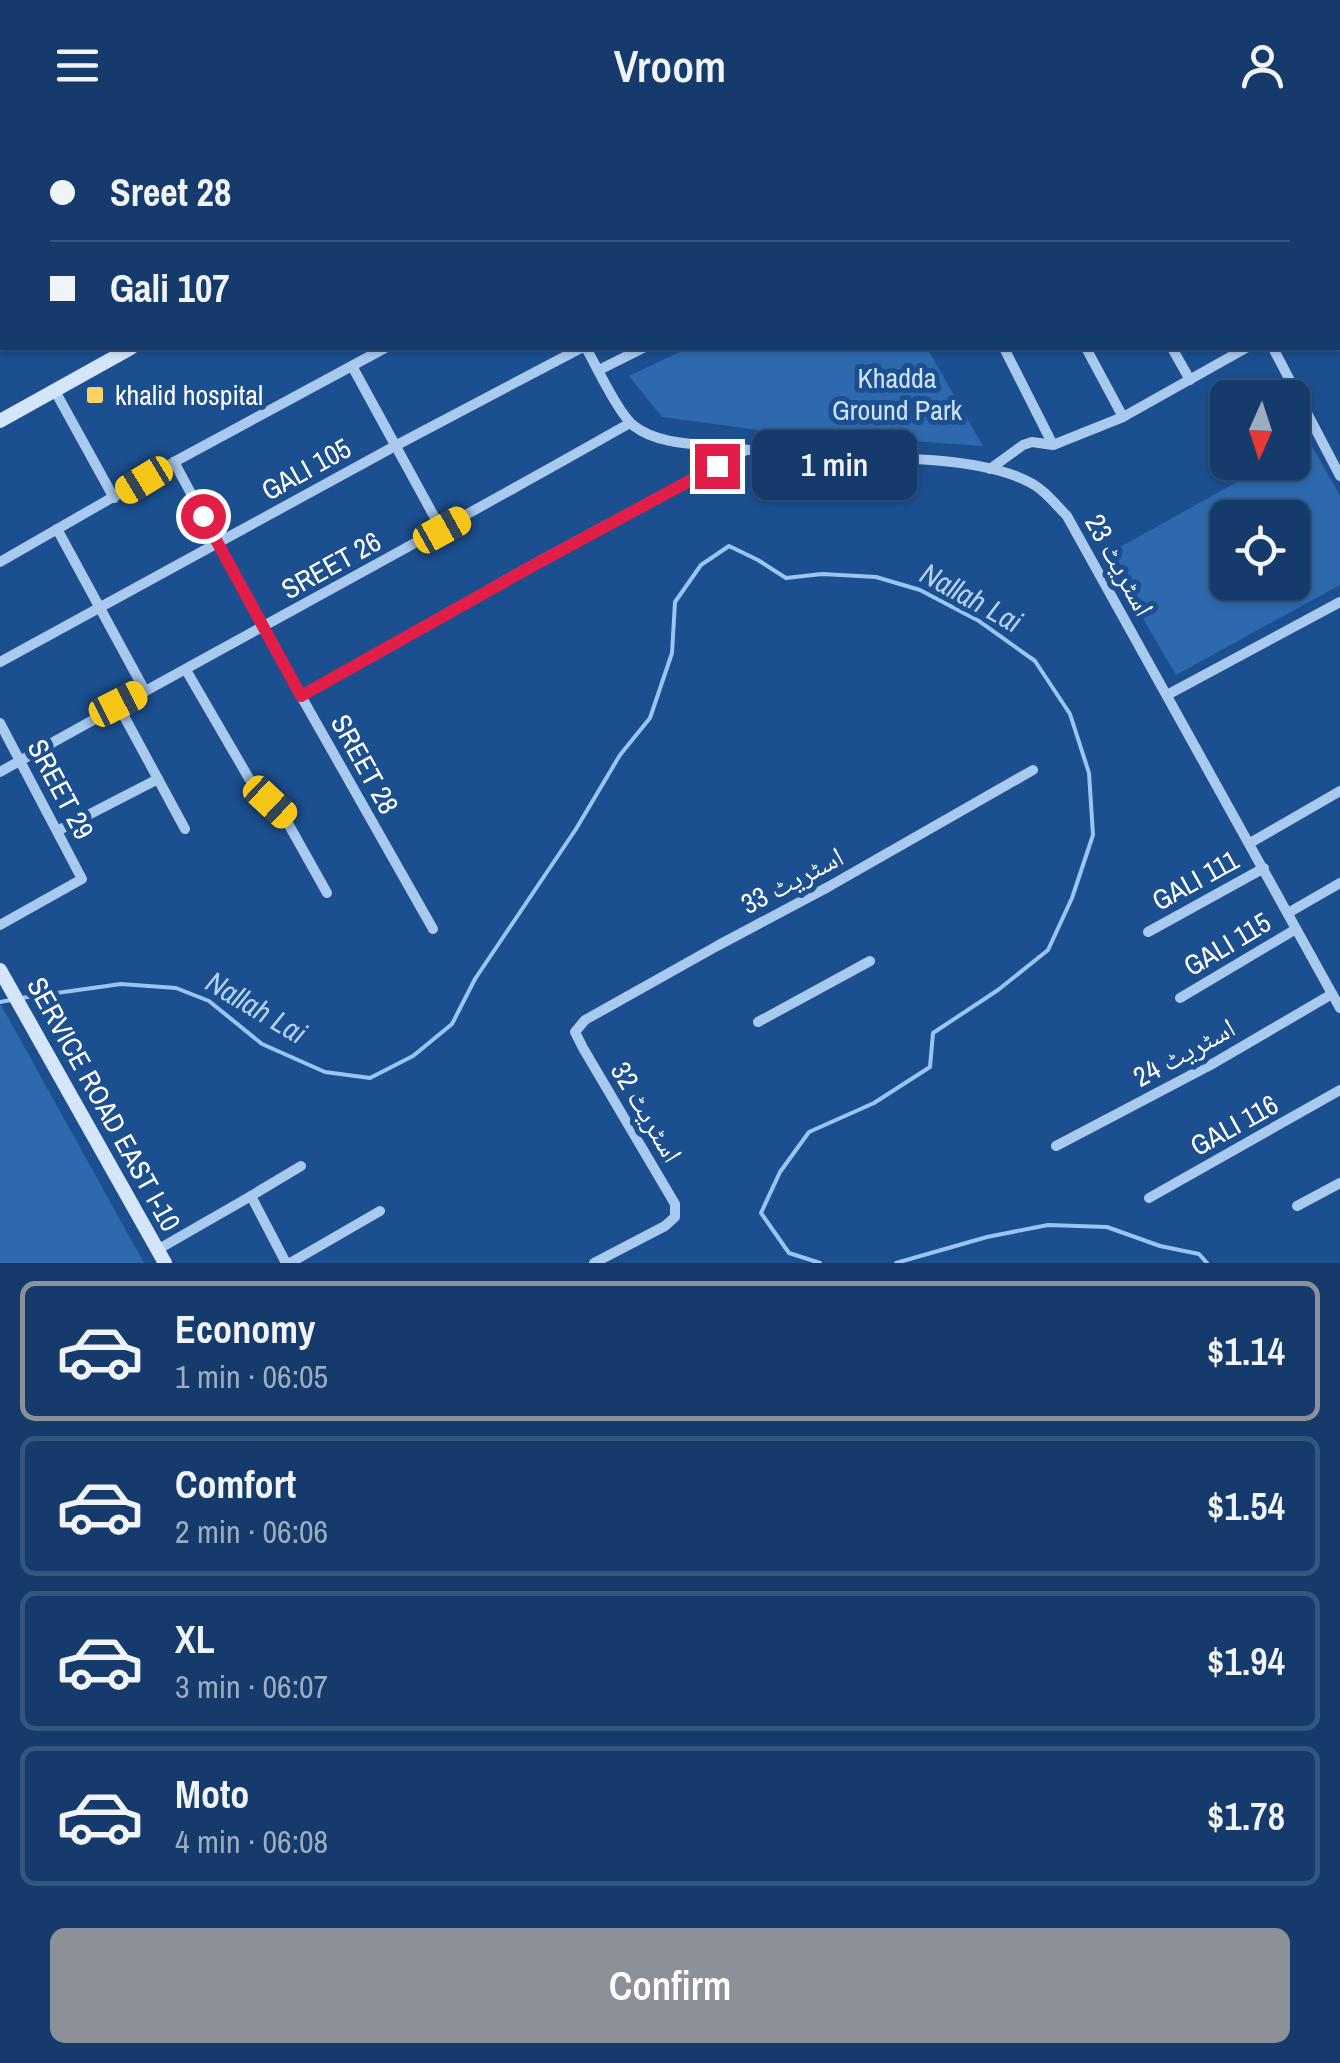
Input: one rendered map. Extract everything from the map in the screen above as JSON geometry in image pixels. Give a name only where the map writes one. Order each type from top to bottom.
[{"type":"main road","points":[[0,421],[127,350]]},
{"type":"main road","name":"SERVICE ROAD EAST I-10","points":[[0,970],[161,1256]]},
{"type":"street","points":[[358,350],[363,359]]},
{"type":"street","points":[[0,562],[380,350]]},
{"type":"street","name":"GALI 105","points":[[0,662],[395,446],[580,350]]},
{"type":"street","points":[[585,350],[630,423]]},
{"type":"street","points":[[598,370],[639,350]]},
{"type":"street","points":[[1005,350],[1053,445]]},
{"type":"street","points":[[1087,350],[1122,417]]},
{"type":"street","points":[[1173,350],[1190,380]]},
{"type":"street","points":[[990,470],[1024,445],[1053,445],[1122,417],[1242,350]]},
{"type":"street","points":[[1274,350],[1340,476]]},
{"type":"street","points":[[352,366],[442,530]]},
{"type":"street","points":[[55,391],[114,498]]},
{"type":"street","name":"اسٹریٹ 23","points":[[630,423],[645,433],[682,443],[810,456],[960,464],[1009,473],[1032,482],[1067,516],[1340,1008]]},
{"type":"street","name":"SREET 26","points":[[0,772],[630,423]]},
{"type":"street","points":[[301,696],[747,449]]},
{"type":"street","name":"SREET 28","points":[[174,462],[433,930]]},
{"type":"street","points":[[57,529],[145,691]]},
{"type":"street","points":[[1167,695],[1340,602]]},
{"type":"street","points":[[186,670],[254,787],[286,818],[327,893]]},
{"type":"street","points":[[118,704],[186,829]]},
{"type":"street","name":"SREET 29","points":[[0,723],[81,876],[80,882],[0,925]]},
{"type":"street","name":"اسٹریٹ 33","points":[[575,1032],[585,1020],[1032,770]]},
{"type":"street","points":[[58,831],[158,778]]},
{"type":"street","points":[[1250,843],[1340,791]]},
{"type":"street","name":"GALI 111","points":[[1148,932],[1264,868]]},
{"type":"street","points":[[1288,912],[1340,883]]},
{"type":"street","name":"GALI 115","points":[[1180,998],[1296,929]]},
{"type":"street","points":[[758,1022],[870,961]]},
{"type":"street","name":"اسٹریٹ 24","points":[[1056,1146],[1214,1062],[1340,980]]},
{"type":"street","name":"اسٹریٹ 32","points":[[575,1032],[675,1204],[676,1216],[665,1226],[594,1263]]},
{"type":"street","name":"GALI 116","points":[[1149,1198],[1340,1090]]},
{"type":"street","points":[[161,1256],[301,1166]]},
{"type":"street","points":[[1297,1206],[1340,1183]]},
{"type":"street","points":[[251,1196],[288,1263],[380,1211]]},
{"type":"green space","name":"Khadda Ground Park","points":[[684,350],[928,350],[983,446],[765,431],[662,417],[629,376]]},
{"type":"green space","points":[[1310,443],[1340,496],[1340,585],[1176,675],[1106,555],[1241,480],[1310,480]]},
{"type":"green space","points":[[0,1003],[144,1263],[0,1263]]},
{"type":"waterway","name":"Nallah Lai","points":[[21,998],[121,984],[176,988],[209,1001],[262,1044],[325,1072],[370,1078],[413,1056],[452,1024],[475,979],[576,829],[620,755],[650,718],[672,653],[675,602],[701,565],[729,546],[786,578],[822,574],[876,577],[920,590],[979,621],[1035,661],[1070,714],[1089,773],[1093,835],[1072,898],[1048,950],[998,990],[933,1033],[930,1067],[874,1103],[809,1132],[780,1172],[761,1213],[789,1253],[820,1263]]},
{"type":"waterway","name":"Nallah Lai","points":[[0,1002],[11,1000]]},
{"type":"waterway","name":"Nallah Lai","points":[[896,1263],[987,1237],[1048,1225],[1107,1227],[1160,1246],[1199,1254],[1207,1263]]},
{"type":"place","name":"khalid hospital","points":[[95,395]]},
{"type":"route","points":[[203,516],[301,696],[717,466]]}]
